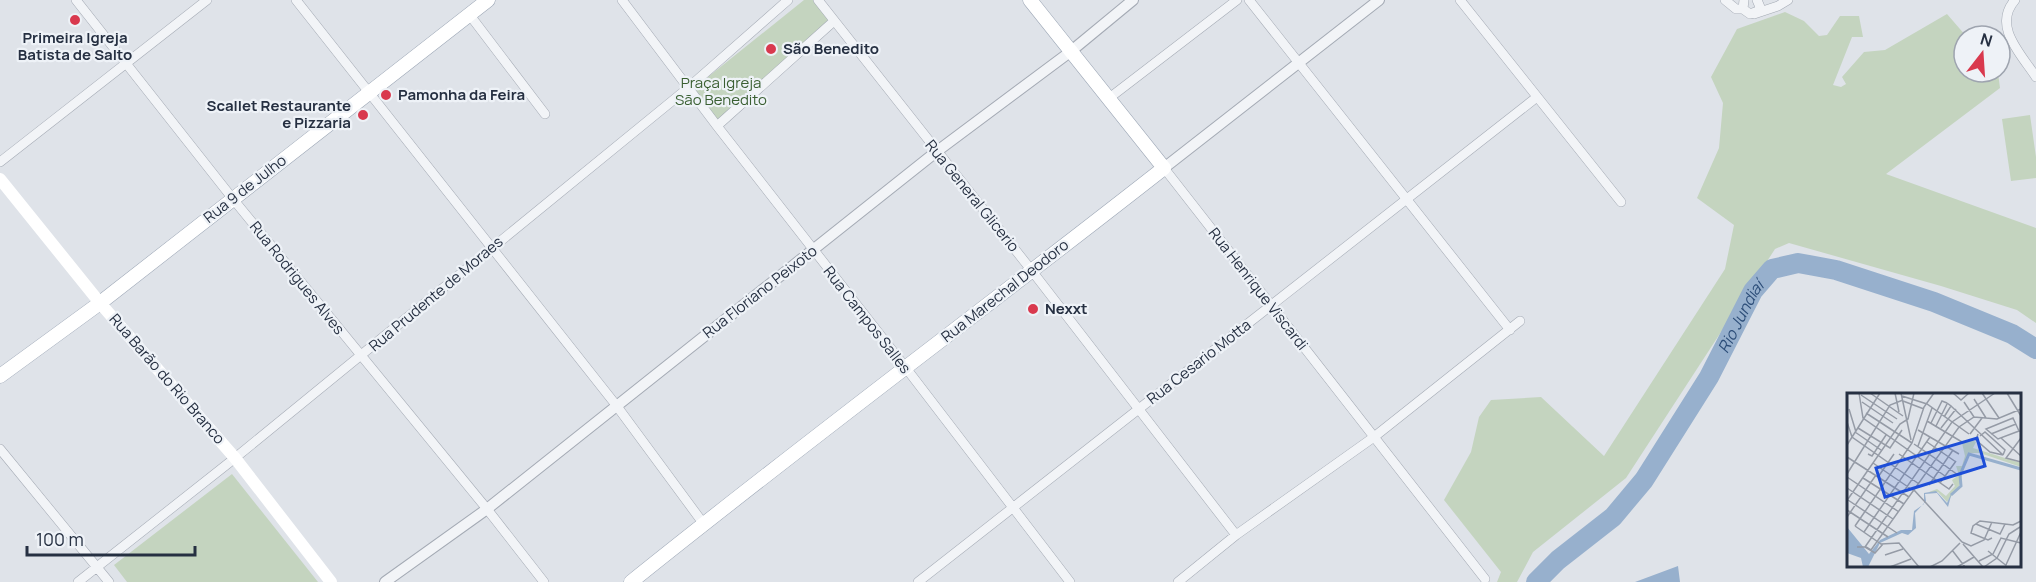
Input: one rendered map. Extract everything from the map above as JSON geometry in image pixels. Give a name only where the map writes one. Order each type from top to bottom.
[{"type":"main road","name":"Rua 9 de Julho","points":[[0,376],[100,303],[488,0]]},
{"type":"main road","name":"Rua Henrique Viscardi","points":[[1030,0],[1164,168]]},
{"type":"main road","name":"Rua Marechal Deodoro","points":[[631,582],[703,523],[1164,168]]},
{"type":"main road","name":"Rua Barão do Rio Branco","points":[[0,179],[100,303],[235,458],[332,582]]},
{"type":"street","name":"Rua Rodrigues Alves","points":[[76,0],[233,199],[487,508],[544,582]]},
{"type":"street","points":[[0,162],[207,0]]},
{"type":"street","points":[[296,0],[616,405],[703,523]]},
{"type":"street","name":"Rua Campos Salles","points":[[622,0],[1070,582]]},
{"type":"street","name":"Rua Prudente de Moraes","points":[[78,582],[235,458],[688,88],[788,0]]},
{"type":"street","name":"Rua General Glicerio","points":[[818,0],[1236,535]]},
{"type":"street","name":"Rua Floriano Peixoto","points":[[385,582],[487,508],[936,152],[1070,52],[1132,0]]},
{"type":"street","points":[[1108,99],[1237,0]]},
{"type":"street","points":[[1249,0],[1510,330]]},
{"type":"street","name":"Rua Marechal Deodoro","points":[[1164,168],[1379,0]]},
{"type":"street","points":[[1460,0],[1621,202]]},
{"type":"street","points":[[1725,0],[1736,9],[1743,5],[1745,13],[1754,14],[1788,0]]},
{"type":"street","points":[[1754,14],[1760,7],[1757,0]]},
{"type":"street","points":[[2014,0],[2005,16],[2006,32],[2036,77]]},
{"type":"street","points":[[469,14],[545,114]]},
{"type":"street","points":[[717,126],[834,21]]},
{"type":"street","name":"Rua Cesario Motta","points":[[918,582],[1537,97]]},
{"type":"street","name":"Rua Henrique Viscardi","points":[[1164,168],[1485,579]]},
{"type":"street","points":[[1178,582],[1236,535],[1374,437],[1520,321]]},
{"type":"street","points":[[0,449],[110,582]]},
{"type":"green space","name":"Praça Igreja São Benedito","points":[[804,0],[816,0],[834,21],[717,120],[693,89]]},
{"type":"green space","points":[[1785,12],[1804,21],[1819,36],[1827,35],[1840,16],[1859,16],[1863,37],[1852,37],[1833,85],[1841,87],[1846,84],[1842,77],[1864,52],[1885,50],[1947,14],[1956,24],[1952,24],[1952,84],[1999,84],[2000,88],[1886,174],[2036,228],[2036,323],[2017,310],[1941,286],[1789,243],[1775,249],[1626,478],[1533,552],[1517,582],[1497,582],[1501,572],[1444,500],[1471,452],[1479,417],[1491,400],[1541,397],[1604,456],[1725,269],[1734,225],[1697,198],[1719,148],[1723,103],[1711,77],[1737,29]]},
{"type":"green space","points":[[2030,115],[2036,157],[2036,178],[2011,181],[2002,119]]},
{"type":"green space","points":[[232,474],[318,582],[127,582],[114,565]]},
{"type":"water","points":[[1678,566],[1680,582],[1635,582]]},
{"type":"waterway","name":"Rio Jundiaí","points":[[1536,582],[1558,560],[1613,517],[1644,480],[1709,377],[1753,291],[1772,269],[1798,263],[1836,270],[1934,302],[2012,334],[2036,349]]},
{"type":"place","name":"Primeira Igreja Batista de Salto","points":[[75,20]]},
{"type":"place","name":"São Benedito","points":[[771,49]]},
{"type":"place","name":"Pamonha da Feira","points":[[386,95]]},
{"type":"place","name":"Scallet Restaurante e Pizzaria","points":[[363,115]]},
{"type":"place","name":"Nexxt","points":[[1033,309]]}]
